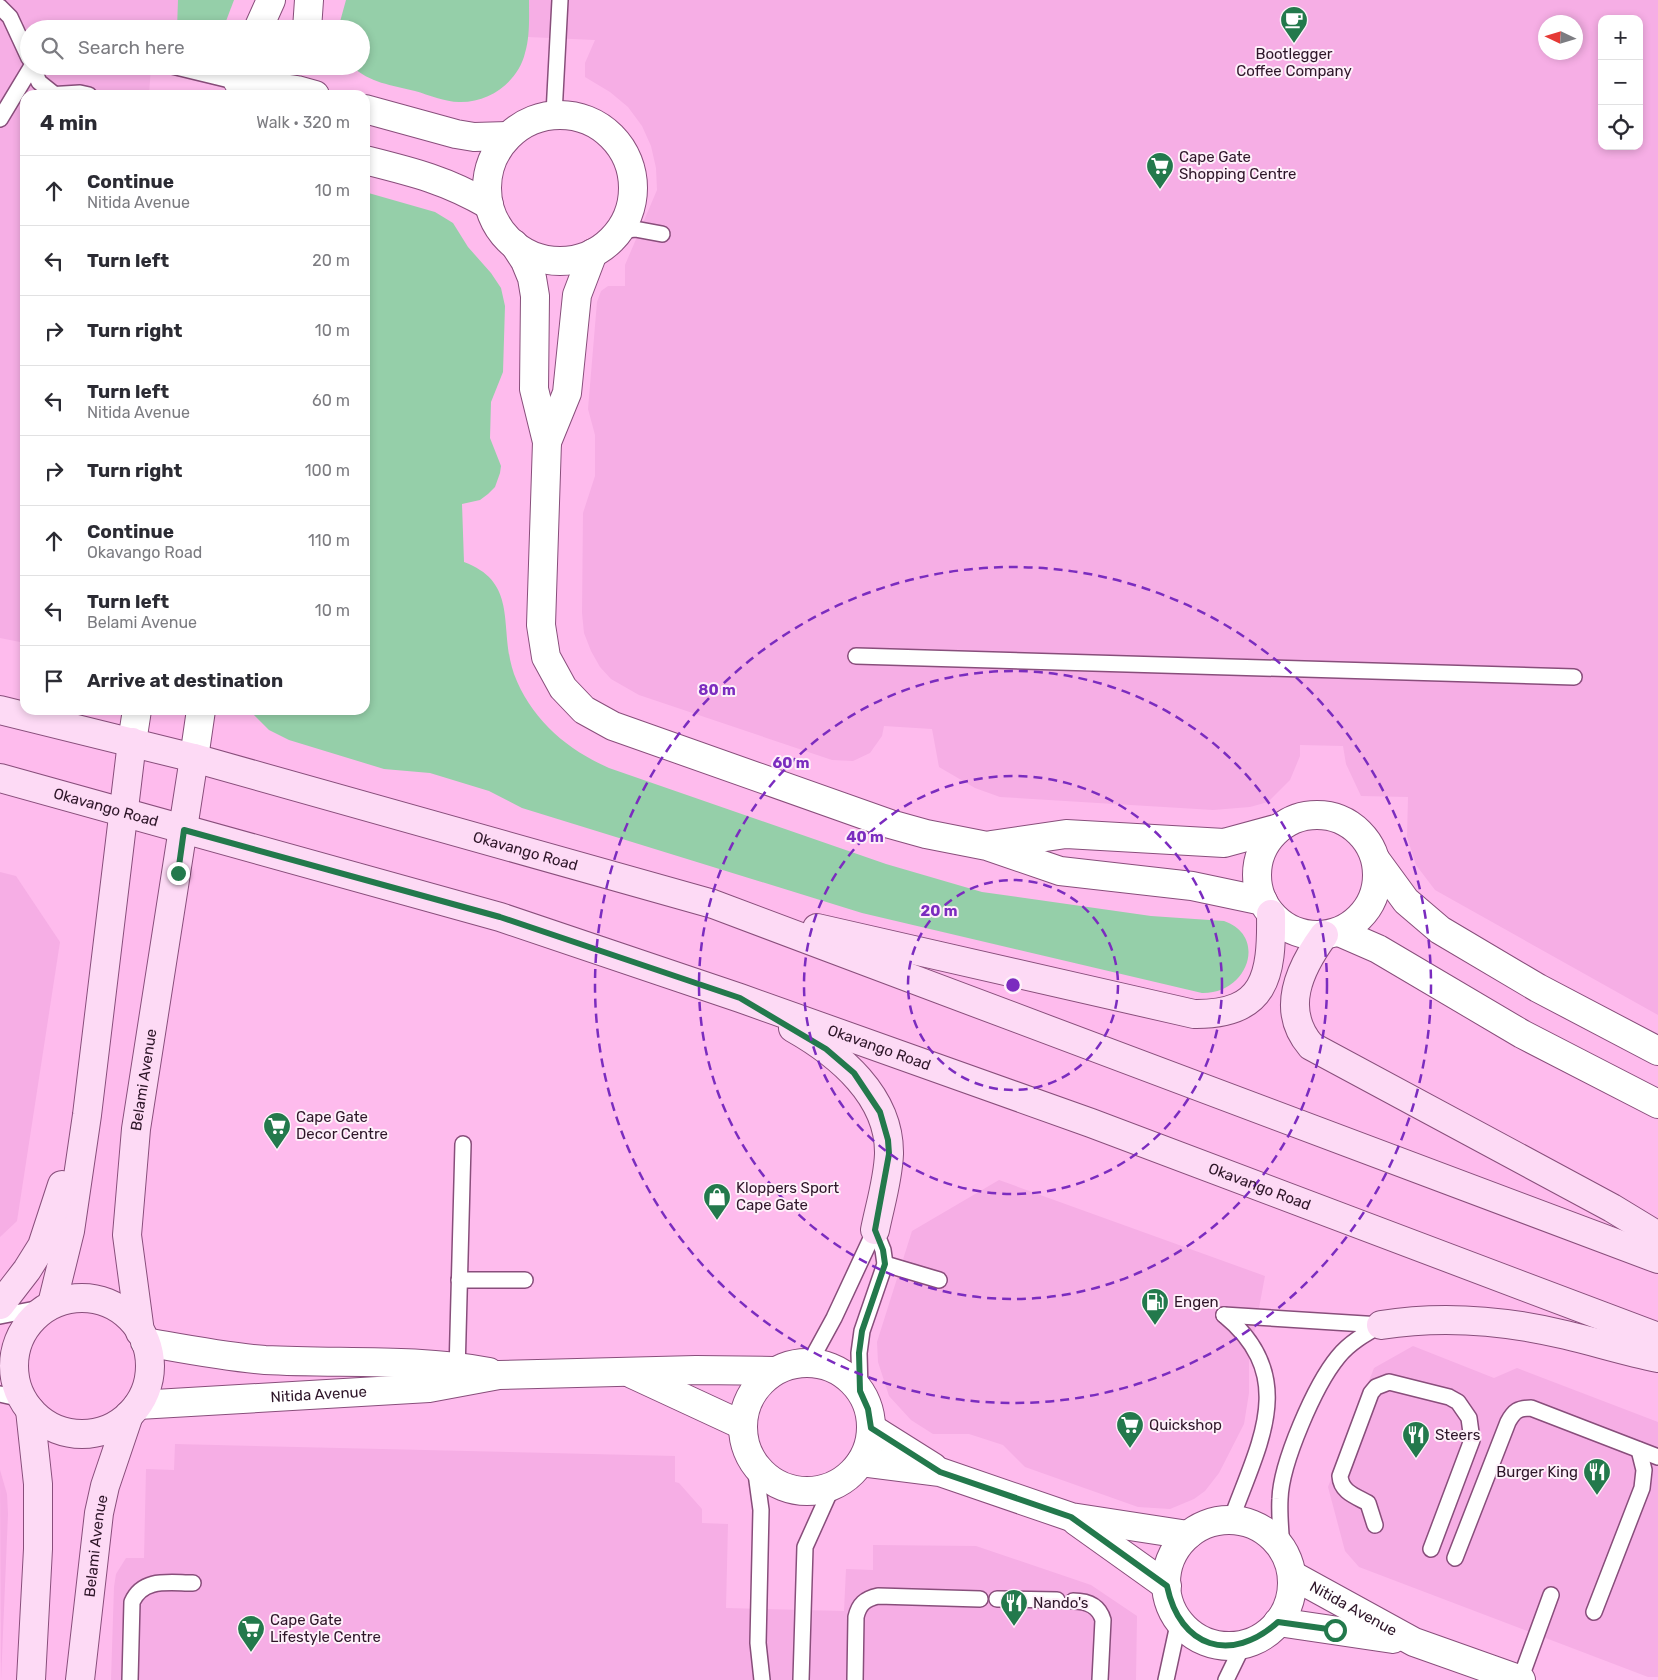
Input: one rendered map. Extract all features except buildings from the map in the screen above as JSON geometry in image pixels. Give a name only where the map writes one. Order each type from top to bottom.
[{"type":"main road","name":"Okavango Road","points":[[0,710],[20,715]]},
{"type":"main road","name":"Okavango Road","points":[[21,715],[194,758],[713,904],[1658,1259]]},
{"type":"main road","points":[[49,1306],[70,1231],[87,1115],[132,742]]},
{"type":"main road","name":"Belami Avenue","points":[[143,1337],[127,1235],[130,1190],[136,1129],[194,758]]},
{"type":"main road","name":"Okavango Road","points":[[0,778],[500,917],[740,998],[1091,1123],[1658,1337]]},
{"type":"main road","points":[[713,904],[1194,1014],[1219,1015],[1239,1008],[1255,994],[1270,966],[1267,907]]},
{"type":"main road","points":[[1331,933],[1309,955],[1294,1005],[1296,1021],[1301,1035],[1311,1046],[1612,1208],[1658,1236]]},
{"type":"main road","points":[[740,998],[826,1049],[854,1073],[872,1097],[885,1125],[889,1154],[875,1230]]},
{"type":"main road","points":[[0,1305],[27,1270],[42,1246],[68,1164],[87,1115]]},
{"type":"main road","points":[[17,1401],[44,1422],[60,1431],[78,1434],[97,1432],[114,1426],[133,1410],[145,1390],[149,1374],[149,1358],[143,1337],[130,1318],[116,1308],[101,1301],[84,1298],[49,1306],[30,1322],[20,1340],[14,1359],[17,1401],[38,1484],[38,1549],[31,1680]]},
{"type":"main road","points":[[1381,1325],[1433,1319],[1486,1320],[1564,1334],[1658,1358]]},
{"type":"main road","name":"Belami Avenue","points":[[80,1680],[99,1513],[105,1486],[133,1410]]},
{"type":"street","points":[[262,20],[271,0]]},
{"type":"street","points":[[308,20],[309,0]]},
{"type":"street","points":[[239,81],[302,87]]},
{"type":"street","points":[[370,110],[465,136],[508,136]]},
{"type":"street","points":[[514,244],[528,254],[544,259],[569,260],[593,253],[619,231],[630,210],[634,186],[629,163],[618,141],[599,125],[577,116],[554,114],[529,121],[508,136],[496,151],[490,168],[487,187],[489,205],[499,227],[514,244],[532,278],[535,296],[534,389],[547,442],[541,625],[546,656],[563,688],[584,710],[613,726],[890,824],[926,834],[987,846],[1060,871],[1192,886],[1267,907],[1294,931],[1308,935],[1331,933],[1358,920],[1371,903],[1377,882],[1376,860],[1372,848],[1356,828],[1333,816],[1320,814],[1299,817],[1279,828],[1224,843],[1066,834],[987,846]]},
{"type":"street","points":[[370,161],[436,178],[460,188],[489,205]]},
{"type":"street","points":[[547,442],[567,393],[577,295],[593,253]]},
{"type":"street","points":[[132,742],[136,715]]},
{"type":"street","points":[[194,758],[200,715]]},
{"type":"street","points":[[1267,907],[1257,881],[1258,862],[1266,843],[1279,828]]},
{"type":"street","points":[[1376,860],[1406,901],[1440,930],[1577,1010],[1658,1051]]},
{"type":"street","points":[[1331,933],[1378,949],[1522,1034],[1658,1104]]},
{"type":"street","name":"Nitida Avenue","points":[[143,1337],[201,1352],[265,1360],[421,1363],[457,1375],[631,1373],[696,1370],[774,1372]]},
{"type":"street","points":[[810,1362],[829,1367],[847,1376],[860,1391],[868,1409],[871,1428],[868,1446],[861,1462],[848,1476],[832,1486],[814,1492],[792,1490],[771,1481],[755,1466],[745,1446],[742,1424],[745,1406],[754,1390],[774,1372],[795,1363],[810,1362]]},
{"type":"street","name":"Nitida Avenue","points":[[631,1373],[742,1424]]},
{"type":"street","name":"Nitida Avenue","points":[[133,1410],[429,1388],[457,1375]]},
{"type":"street","points":[[871,1428],[940,1472]]},
{"type":"street","points":[[861,1462],[940,1472],[1071,1517],[1188,1535]]},
{"type":"street","points":[[1071,1517],[1167,1586]]},
{"type":"street","points":[[1231,1520],[1260,1528],[1282,1548],[1292,1575],[1289,1600],[1278,1622],[1262,1636],[1243,1645],[1214,1644],[1189,1631],[1179,1620],[1170,1604],[1167,1586],[1168,1572],[1172,1558],[1188,1535],[1208,1524],[1231,1520]]},
{"type":"street","name":"Nitida Avenue","points":[[1292,1575],[1414,1642],[1520,1680]]},
{"type":"street","name":"Nitida Avenue","points":[[1278,1622],[1414,1642]]},
{"type":"lane","points":[[554,114],[560,0]]},
{"type":"lane","points":[[0,7],[10,16],[20,38]]},
{"type":"lane","points":[[4,113],[27,75]]},
{"type":"lane","points":[[36,75],[47,90]]},
{"type":"lane","points":[[212,75],[239,81]]},
{"type":"lane","points":[[4,113],[20,103]]},
{"type":"lane","points":[[619,231],[635,229],[662,234]]},
{"type":"lane","points":[[856,656],[1574,677]]},
{"type":"lane","points":[[457,1375],[463,1144]]},
{"type":"lane","points":[[860,1391],[859,1353],[862,1331],[885,1264],[883,1250],[875,1230]]},
{"type":"lane","points":[[810,1362],[834,1318],[875,1230]]},
{"type":"lane","points":[[885,1264],[939,1280]]},
{"type":"lane","points":[[459,1280],[525,1280]]},
{"type":"lane","points":[[0,1316],[49,1306]]},
{"type":"lane","points":[[1231,1520],[1266,1421],[1268,1401],[1267,1380],[1261,1361],[1252,1343],[1240,1328],[1224,1315],[1381,1325]]},
{"type":"lane","points":[[1282,1548],[1280,1497],[1301,1425],[1326,1373],[1339,1356],[1354,1341],[1381,1325]]},
{"type":"lane","points":[[1375,1525],[1368,1503],[1347,1492],[1340,1483],[1340,1476],[1371,1393],[1376,1387],[1389,1382],[1449,1397],[1458,1402],[1469,1418],[1472,1440],[1431,1549]]},
{"type":"lane","points":[[1456,1558],[1508,1422],[1513,1412],[1521,1408],[1531,1408],[1658,1457]]},
{"type":"lane","points":[[1594,1612],[1642,1488],[1644,1470],[1638,1450]]},
{"type":"lane","points":[[755,1466],[761,1510],[758,1643],[762,1680]]},
{"type":"lane","points":[[801,1680],[805,1547],[832,1486]]},
{"type":"lane","points":[[130,1680],[132,1602],[135,1594],[147,1584],[193,1583]]},
{"type":"lane","points":[[1520,1680],[1551,1595]]},
{"type":"lane","points":[[855,1680],[856,1617],[858,1608],[864,1601],[878,1596],[980,1599]]},
{"type":"lane","points":[[997,1599],[1058,1600]]},
{"type":"lane","points":[[1073,1601],[1089,1603],[1101,1614],[1103,1620],[1100,1680]]},
{"type":"lane","points":[[1166,1680],[1179,1620]]},
{"type":"lane","points":[[1226,1680],[1243,1645]]},
{"type":"shaded area","points":[[0,0],[227,0],[185,20],[20,20],[20,75],[150,75],[149,90],[20,90],[20,642],[0,638]]},
{"type":"shaded area","points":[[529,0],[1658,0],[1658,1015],[1435,890],[1416,865],[1407,837],[1408,797],[1361,796],[1346,764],[1343,746],[1300,745],[1300,756],[1290,780],[1268,802],[1250,807],[1213,810],[1000,797],[975,788],[939,767],[932,729],[884,726],[882,736],[870,753],[853,761],[832,760],[639,695],[611,679],[600,667],[591,651],[584,633],[582,613],[583,513],[595,476],[595,435],[588,409],[597,302],[601,291],[608,286],[625,286],[625,265],[657,190],[656,168],[651,146],[642,126],[628,107],[610,92],[585,77],[585,63],[595,40],[528,37]]},
{"type":"shaded area","points":[[0,872],[16,876],[60,942],[17,1221],[0,1237]]},
{"type":"shaded area","points":[[999,1180],[1265,1276],[1249,1361],[1249,1393],[1244,1424],[1219,1473],[1205,1491],[1194,1499],[1170,1509],[1138,1507],[1025,1467],[1003,1445],[969,1434],[933,1434],[911,1420],[889,1396],[878,1362],[877,1342],[912,1231]]},
{"type":"shaded area","points":[[1413,1346],[1494,1378],[1517,1368],[1658,1422],[1658,1677],[1648,1677],[1359,1567],[1345,1551],[1328,1487],[1374,1368]]},
{"type":"shaded area","points":[[175,1444],[675,1456],[675,1482],[679,1483],[702,1509],[702,1523],[728,1524],[726,1608],[844,1611],[846,1569],[873,1570],[873,1545],[976,1546],[1091,1585],[1137,1616],[1136,1680],[111,1680],[116,1574],[126,1558],[144,1558],[146,1469],[174,1470]]},
{"type":"shaded area","points":[[0,1470],[7,1494],[8,1514],[1,1680]]},
{"type":"green space","points":[[178,0],[234,0],[226,20],[177,20]]},
{"type":"green space","points":[[346,0],[529,0],[527,47],[516,73],[501,89],[481,99],[470,101],[448,101],[381,83],[364,75],[370,75],[370,20],[340,20]]},
{"type":"green space","points":[[370,193],[435,212],[453,223],[468,247],[491,273],[501,288],[505,306],[503,372],[491,402],[490,438],[501,466],[495,487],[488,494],[480,500],[462,504],[464,562],[482,571],[493,582],[500,595],[514,674],[530,705],[552,731],[578,752],[609,768],[886,864],[982,892],[1151,916],[1224,921],[1238,928],[1246,939],[1249,951],[1247,963],[1241,975],[1231,984],[1218,991],[1202,993],[862,913],[522,808],[489,791],[430,773],[384,769],[289,740],[269,730],[254,715],[370,715]]},
{"type":"place","name":"Bootlegger Coffee Company","points":[[1294,44]]},
{"type":"place","name":"Cape Gate Shopping Centre","points":[[1160,190]]},
{"type":"place","name":"Cape Gate Decor Centre","points":[[277,1150]]},
{"type":"place","name":"Kloppers Sport Cape Gate","points":[[717,1221]]},
{"type":"place","name":"Engen","points":[[1155,1326]]},
{"type":"place","name":"Quickshop","points":[[1130,1449]]},
{"type":"place","name":"Steers","points":[[1416,1459]]},
{"type":"place","name":"Burger King","points":[[1597,1496]]},
{"type":"place","name":"Nando's","points":[[1014,1627]]},
{"type":"place","name":"Cape Gate Lifestyle Centre","points":[[251,1653]]},
{"type":"route","points":[[178,873],[184,830],[500,917],[740,998],[797,1030],[826,1049],[854,1073],[872,1097],[880,1112],[888,1140],[887,1174],[875,1230],[883,1250],[885,1264],[862,1331],[859,1353],[860,1391],[868,1409],[871,1428],[940,1472],[1071,1517],[1167,1586],[1170,1604],[1179,1620],[1189,1631],[1201,1639],[1214,1644],[1243,1645],[1262,1636],[1278,1622],[1335,1630]]}]
